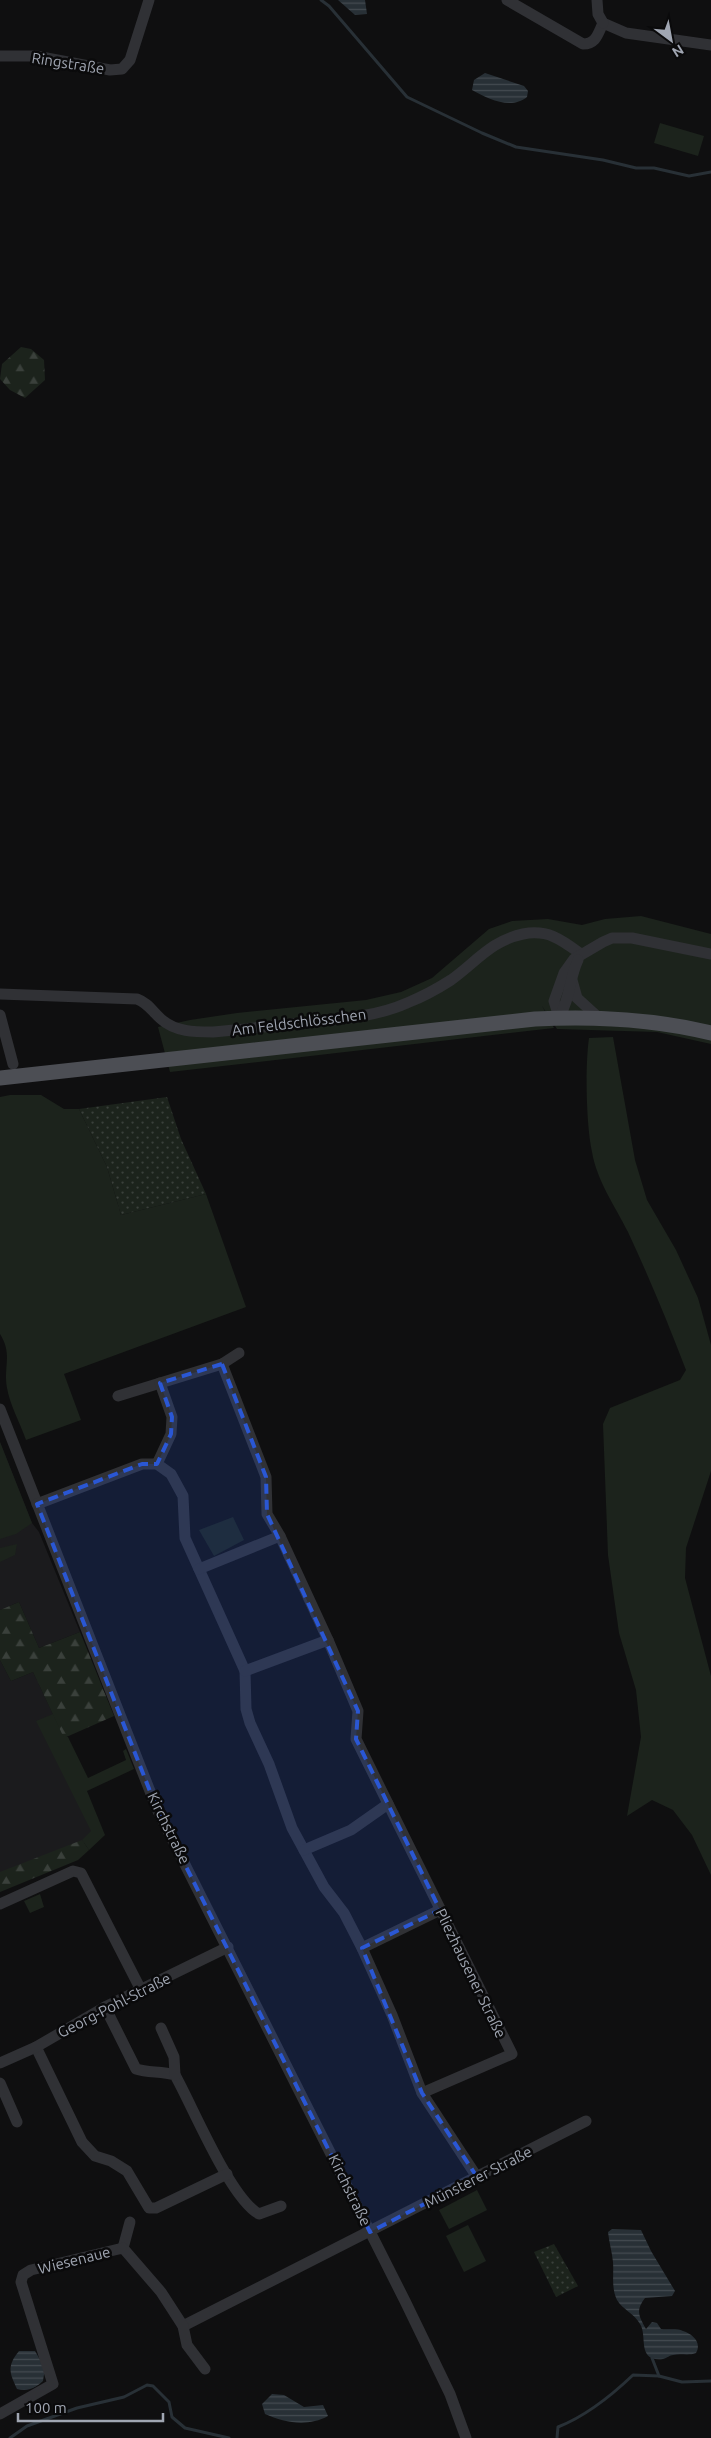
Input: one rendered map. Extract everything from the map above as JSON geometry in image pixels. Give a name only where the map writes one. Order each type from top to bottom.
[{"type":"main road","points":[[0,1078],[535,1019],[599,1018],[673,1026],[711,1033]]},
{"type":"street","name":"Ringstraße","points":[[0,56],[36,56],[110,70],[122,69],[130,60],[149,0]]},
{"type":"street","points":[[507,0],[583,44],[590,44],[595,41],[603,23]]},
{"type":"street","points":[[596,0],[598,14],[603,23],[626,33],[711,45]]},
{"type":"street","name":"Am Feldschlösschen","points":[[0,994],[136,999],[144,1002],[172,1027],[197,1032],[213,1032],[337,1019],[389,1010],[435,990],[465,969],[492,946],[505,939],[523,934],[543,932],[568,944],[581,954]]},
{"type":"street","points":[[559,1018],[554,1008],[555,996],[567,967],[581,954],[602,942],[622,937],[648,940],[711,954]]},
{"type":"street","points":[[559,1018],[566,1004],[571,977],[581,954]]},
{"type":"street","points":[[571,977],[577,998],[599,1018]]},
{"type":"street","points":[[535,1019],[555,996]]},
{"type":"street","points":[[0,1015],[13,1064]]},
{"type":"street","points":[[118,1396],[222,1364],[239,1353]]},
{"type":"street","name":"Pliezhausener Straße","points":[[222,1364],[266,1477],[267,1514],[280,1536],[328,1640],[358,1711],[356,1739],[512,2054],[422,2093]]},
{"type":"street","points":[[157,1464],[171,1434],[172,1416],[160,1383]]},
{"type":"street","name":"Kirchstraße","points":[[0,1409],[158,1809],[450,2394],[466,2438]]},
{"type":"street","points":[[37,1504],[142,1464],[157,1464],[171,1474],[183,1496],[185,1538],[245,1670],[246,1709],[250,1723],[269,1764],[292,1828],[324,1887],[344,1913],[362,1948],[392,2015],[422,2093],[477,2177]]},
{"type":"street","points":[[199,1569],[280,1536]]},
{"type":"street","points":[[245,1670],[328,1640]]},
{"type":"street","points":[[304,1850],[351,1830],[388,1804]]},
{"type":"street","points":[[0,1904],[73,1871],[81,1873],[141,1990]]},
{"type":"street","points":[[362,1948],[440,1910]]},
{"type":"street","name":"Georg-Pohl-Straße","points":[[0,2063],[36,2047],[105,2007],[228,1947]]},
{"type":"street","points":[[105,2007],[136,2069],[145,2072],[160,2071],[175,2074]]},
{"type":"street","points":[[161,2028],[174,2056],[175,2074],[227,2174],[250,2209],[259,2214],[281,2206]]},
{"type":"street","points":[[36,2047],[82,2142],[95,2156],[111,2161],[127,2171],[150,2208],[156,2208],[227,2174]]},
{"type":"street","points":[[0,2083],[17,2122]]},
{"type":"street","name":"Münsterer Straße","points":[[370,2232],[586,2121]]},
{"type":"street","points":[[123,2248],[130,2222]]},
{"type":"street","name":"Kirchstraße","points":[[183,2326],[370,2232]]},
{"type":"street","name":"Wiesenaue","points":[[0,2414],[53,2384],[21,2282],[23,2275],[32,2270],[123,2248],[161,2292],[183,2326],[187,2345],[205,2369]]},
{"type":"highlighted area","points":[[222,1364],[266,1477],[267,1514],[358,1711],[356,1739],[440,1910],[362,1948],[422,2093],[477,2177],[370,2232],[157,1809],[37,1504],[142,1464],[157,1464],[171,1434],[172,1417],[160,1383]]},
{"type":"shaded area","points":[[338,0],[365,0],[367,14],[355,15]]},
{"type":"shaded area","points":[[485,73],[524,86],[528,91],[527,97],[514,103],[499,102],[472,90],[474,80]]},
{"type":"shaded area","points":[[0,1442],[32,1523],[39,1532],[80,1632],[39,1648],[19,1602],[0,1610]]},
{"type":"shaded area","points":[[0,1660],[11,1681],[33,1672],[85,1782],[77,1785],[101,1836],[0,1880]]},
{"type":"shaded area","points":[[612,2229],[641,2230],[675,2291],[672,2296],[645,2298],[640,2306],[639,2313],[646,2329],[652,2322],[657,2323],[661,2329],[687,2332],[696,2339],[698,2349],[696,2353],[655,2359],[646,2352],[640,2324],[619,2303],[615,2295],[613,2262],[608,2232]]},
{"type":"shaded area","points":[[19,2351],[35,2351],[45,2368],[43,2381],[28,2390],[17,2389],[12,2378],[10,2369],[12,2361]]},
{"type":"shaded area","points":[[272,2394],[284,2395],[304,2407],[323,2405],[328,2416],[305,2423],[288,2421],[265,2414],[262,2404]]},
{"type":"green space","points":[[660,123],[704,136],[698,156],[654,143]]},
{"type":"green space","points":[[21,347],[31,349],[44,360],[45,380],[25,398],[10,390],[0,379],[2,364]]},
{"type":"green space","points":[[641,916],[711,934],[711,1044],[657,1032],[557,1029],[542,1006],[554,1028],[170,1072],[158,1027],[237,1013],[366,1000],[401,992],[432,978],[489,929],[512,921],[548,919],[582,925],[605,919]]},
{"type":"green space","points":[[613,1037],[635,1160],[647,1200],[676,1250],[698,1298],[711,1345],[711,1471],[686,1548],[685,1578],[711,1676],[711,1875],[692,1835],[673,1810],[652,1800],[627,1816],[641,1737],[636,1690],[619,1633],[608,1555],[603,1424],[610,1408],[680,1380],[686,1370],[636,1249],[602,1183],[594,1163],[588,1126],[587,1064],[589,1038]]},
{"type":"green space","points":[[10,1095],[41,1095],[64,1109],[79,1109],[107,1167],[121,1215],[206,1194],[246,1307],[64,1374],[81,1420],[26,1440],[8,1394],[6,1380],[7,1355],[4,1341],[0,1334],[0,1097]]},
{"type":"green space","points":[[167,1097],[181,1139],[206,1194],[121,1215],[107,1167],[79,1109]]},
{"type":"green space","points":[[0,1442],[32,1523],[16,1534],[0,1539]]},
{"type":"green space","points":[[233,1517],[244,1540],[214,1556],[199,1530]]},
{"type":"green space","points":[[17,1544],[15,1555],[0,1562],[0,1548]]},
{"type":"green space","points":[[19,1602],[39,1648],[80,1632],[114,1716],[64,1738],[33,1672],[11,1681],[0,1660],[0,1610]]},
{"type":"green space","points":[[53,1714],[64,1737],[68,1737],[88,1778],[126,1760],[123,1751],[126,1749],[134,1769],[87,1791],[105,1835],[89,1850],[82,1840],[91,1831],[36,1721]]},
{"type":"green space","points":[[82,1840],[89,1850],[78,1860],[0,1892],[0,1872]]},
{"type":"green space","points":[[40,1894],[44,1907],[30,1913],[24,1901]]},
{"type":"green space","points":[[477,2190],[487,2210],[449,2229],[439,2210]]},
{"type":"green space","points":[[468,2225],[486,2261],[464,2272],[446,2236]]},
{"type":"green space","points":[[554,2244],[578,2286],[556,2297],[534,2252]]},
{"type":"waterway","points":[[321,0],[329,6],[407,97],[482,133],[516,147],[603,160],[636,168],[654,168],[689,176],[711,172]]},
{"type":"waterway","points":[[652,2358],[659,2376]]},
{"type":"waterway","points":[[557,2438],[558,2427],[598,2405],[633,2375],[659,2376],[682,2382],[711,2381]]},
{"type":"waterway","points":[[10,2438],[27,2426],[77,2408],[124,2397],[147,2385],[153,2386],[169,2402],[172,2417],[185,2428],[229,2438]]}]
